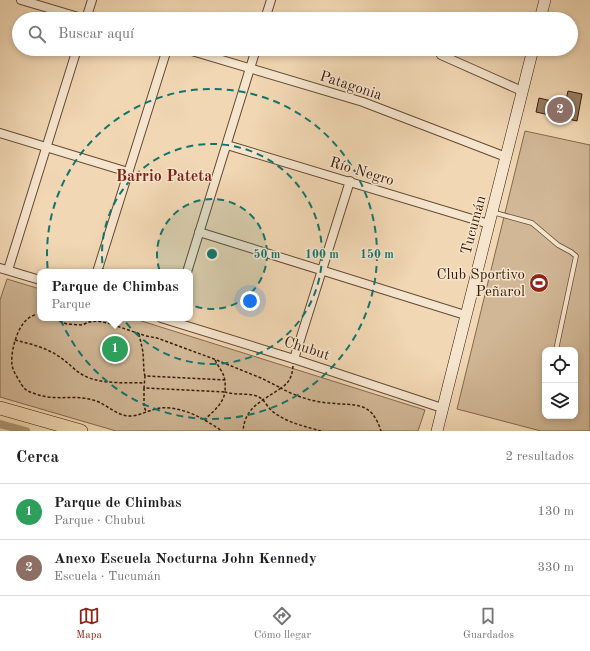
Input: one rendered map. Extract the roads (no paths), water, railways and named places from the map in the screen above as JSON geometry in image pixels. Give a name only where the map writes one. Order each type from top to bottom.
[{"type":"main road","points":[[542,12],[545,0]]},
{"type":"main road","name":"Tucumán","points":[[437,431],[531,56]]},
{"type":"main road","points":[[0,408],[81,431]]},
{"type":"street","points":[[21,0],[61,12]]},
{"type":"street","points":[[88,12],[92,0]]},
{"type":"street","points":[[267,12],[271,0]]},
{"type":"street","points":[[37,279],[4,269],[46,147],[75,56]]},
{"type":"street","points":[[98,269],[165,56]]},
{"type":"street","name":"Patagonia","points":[[208,56],[363,102],[506,157]]},
{"type":"street","points":[[188,269],[254,56]]},
{"type":"street","points":[[443,56],[522,91]]},
{"type":"street","points":[[0,133],[128,172]]},
{"type":"street","name":"Río Negro","points":[[227,145],[488,224]]},
{"type":"street","points":[[294,359],[350,181]]},
{"type":"street","points":[[199,232],[465,315]]},
{"type":"street","name":"Chubut","points":[[175,321],[442,408]]},
{"type":"lane","points":[[492,212],[532,223],[558,245],[576,256],[557,347]]},
{"type":"waterway","points":[[0,424],[26,431]]},
{"type":"place","name":"Anexo Escuela Nocturna John Kennedy","points":[[560,110]]},
{"type":"place","name":"Club Sportivo Peñarol","points":[[539,283]]},
{"type":"place","name":"Parque de Chimbas","points":[[115,349]]},
{"type":"district","name":"Barrio Pateta","points":[[164,175]]}]
